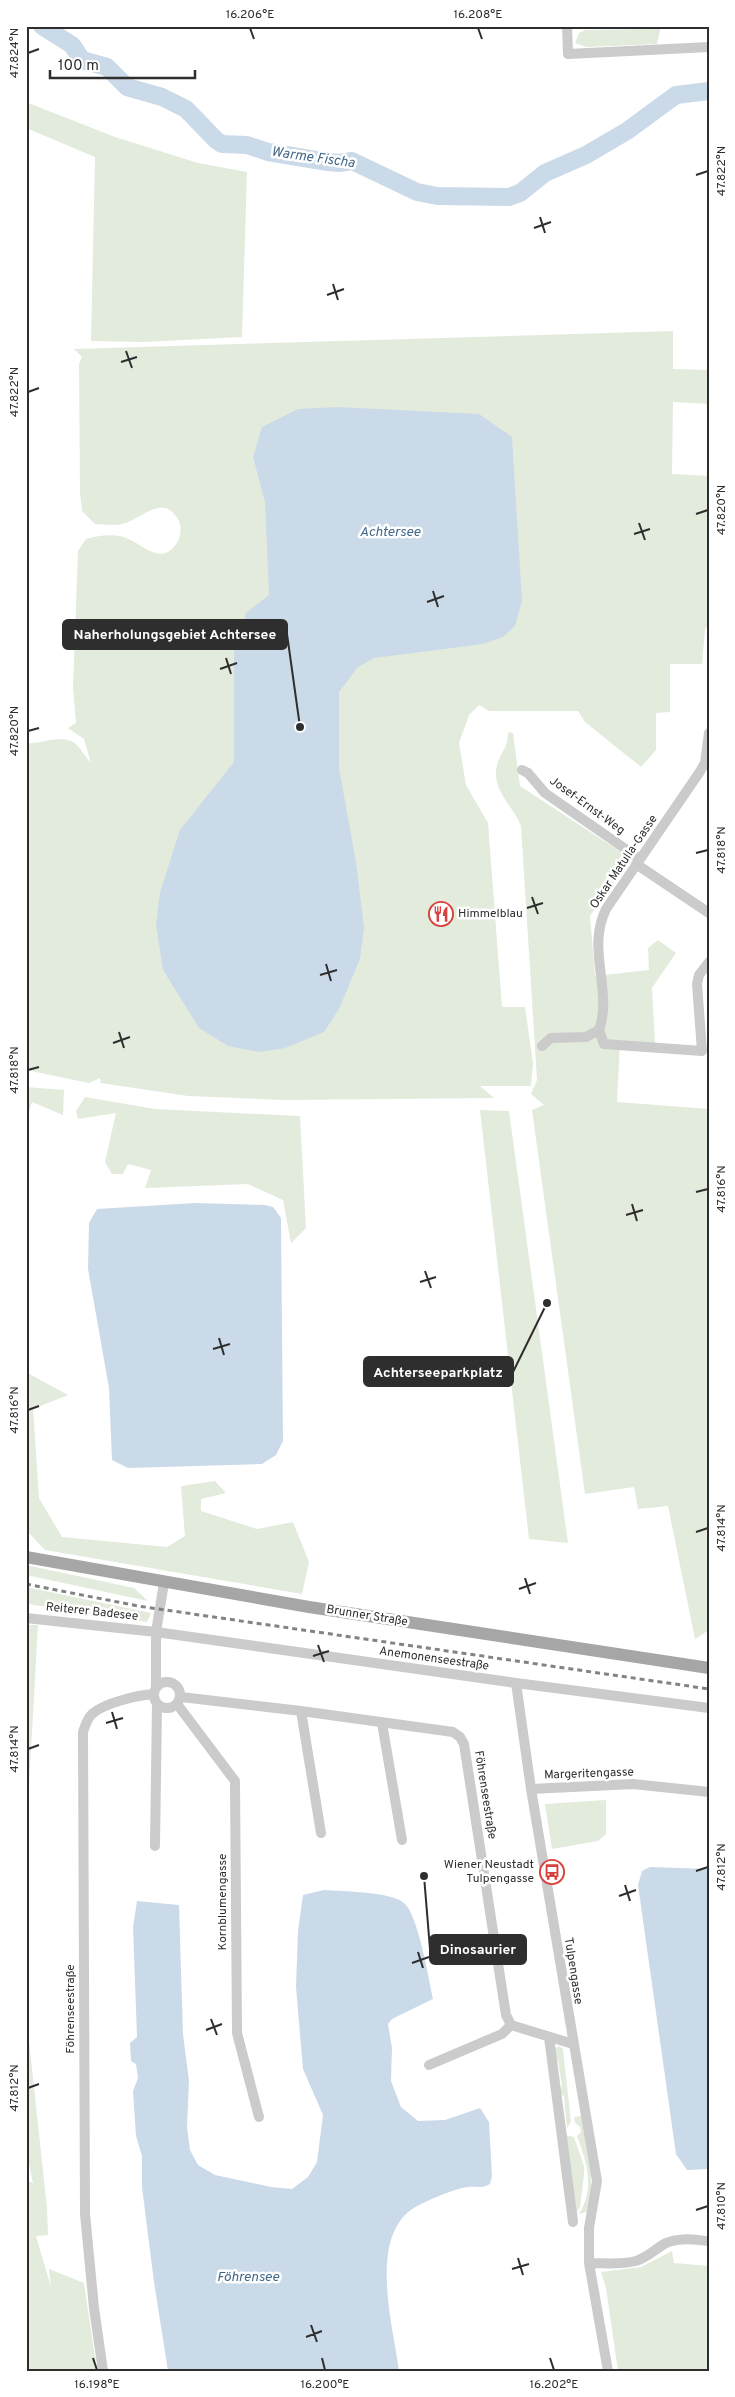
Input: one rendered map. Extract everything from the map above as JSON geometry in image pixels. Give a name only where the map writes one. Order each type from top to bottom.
[{"type":"main road","name":"Brunner Straße","points":[[26,1558],[164,1583],[709,1668]]},
{"type":"street","points":[[567,26],[568,54],[709,47]]},
{"type":"street","name":"Oskar Matulla-Gasse","points":[[709,733],[705,764],[606,909],[600,922],[597,940],[604,1016],[599,1030],[604,1044],[702,1051],[697,984],[699,976],[709,962]]},
{"type":"street","name":"Josef-Ernst-Weg","points":[[522,770],[528,773],[545,793],[709,913]]},
{"type":"street","points":[[699,773],[709,780]]},
{"type":"street","points":[[542,1046],[551,1038],[586,1037],[599,1030]]},
{"type":"street","points":[[155,1846],[156,1632],[164,1583]]},
{"type":"street","name":"Reiterer Badesee","points":[[26,1618],[156,1632]]},
{"type":"street","name":"Anemonenseestraße","points":[[156,1632],[516,1683],[709,1708]]},
{"type":"street","points":[[155,1696],[169,1709],[179,1700],[179,1689],[156,1658]]},
{"type":"street","points":[[155,1696],[165,1682],[173,1683]]},
{"type":"street","name":"Tulpengasse","points":[[516,1683],[530,1789],[597,2181],[590,2228],[589,2262],[608,2371]]},
{"type":"street","name":"Föhrenseestraße","points":[[103,2371],[94,2308],[85,2214],[83,1732],[91,1715],[101,1708],[142,1694],[155,1696]]},
{"type":"street","name":"Föhrenseestraße","points":[[179,1700],[301,1711],[453,1732],[460,1737],[464,1744],[506,2015],[511,2025]]},
{"type":"street","name":"Kornblumengasse","points":[[179,1700],[235,1781],[237,2033],[259,2116]]},
{"type":"street","points":[[301,1711],[321,1833]]},
{"type":"street","points":[[382,1723],[402,1840]]},
{"type":"street","name":"Margeritengasse","points":[[530,1789],[632,1784],[709,1792]]},
{"type":"street","points":[[429,2066],[502,2034],[511,2025],[573,2044]]},
{"type":"street","points":[[548,2037],[573,2222]]},
{"type":"street","points":[[589,2262],[620,2263],[636,2261],[676,2239],[709,2240]]},
{"type":"shaded area","points":[[652,26],[661,26],[657,44],[586,47],[575,43],[579,33],[585,30],[652,29]]},
{"type":"shaded area","points":[[26,102],[115,137],[198,163],[247,172],[242,337],[143,342],[91,341],[95,157],[26,128]]},
{"type":"shaded area","points":[[673,331],[673,369],[709,370],[709,404],[673,402],[672,474],[709,476],[709,623],[705,629],[702,664],[670,664],[670,712],[656,713],[656,750],[641,767],[585,722],[578,711],[489,711],[479,705],[469,715],[459,743],[466,785],[488,823],[502,1007],[525,1007],[533,1063],[531,1086],[480,1086],[494,1098],[285,1100],[188,1096],[101,1083],[100,1078],[89,1083],[31,1071],[26,1068],[26,743],[38,743],[55,739],[67,740],[76,744],[91,763],[84,739],[68,728],[76,723],[73,687],[78,551],[86,539],[111,535],[128,539],[158,554],[166,553],[172,549],[179,539],[180,532],[179,521],[173,512],[166,508],[152,510],[130,521],[116,525],[95,524],[82,511],[80,493],[79,364],[82,357],[74,349]]},
{"type":"shaded area","points":[[508,732],[513,733],[520,786],[630,858],[590,916],[595,976],[649,970],[648,948],[658,940],[676,953],[652,988],[655,1043],[620,1043],[617,1102],[709,1109],[709,1630],[695,1639],[668,1506],[638,1509],[634,1487],[585,1494],[532,1110],[544,1105],[531,1094],[537,1080],[521,826],[499,788],[496,771],[506,745]]},
{"type":"shaded area","points":[[26,1087],[64,1090],[63,1115],[32,1102],[26,1122]]},
{"type":"shaded area","points":[[85,1097],[155,1109],[300,1116],[306,1228],[291,1243],[283,1200],[248,1184],[145,1188],[151,1170],[128,1164],[123,1174],[112,1174],[105,1162],[116,1113],[78,1119],[76,1111]]},
{"type":"shaded area","points":[[480,1110],[509,1111],[568,1543],[529,1539]]},
{"type":"shaded area","points":[[26,1372],[68,1395],[33,1409],[39,1498],[62,1537],[167,1547],[185,1536],[181,1486],[215,1481],[226,1493],[201,1499],[201,1511],[257,1529],[293,1522],[309,1562],[302,1594],[45,1550],[26,1530]]},
{"type":"shaded area","points":[[26,1565],[134,1588],[148,1601],[26,1575]]},
{"type":"shaded area","points":[[26,1587],[151,1613],[147,1622],[34,1605],[26,1603]]},
{"type":"shaded area","points":[[26,1625],[38,1625],[26,1839],[27,1642]]},
{"type":"shaded area","points":[[606,1800],[606,1834],[598,1841],[552,1849],[545,1804]]},
{"type":"shaded area","points":[[26,2041],[29,2041],[47,2208],[48,2235],[36,2236],[51,2287],[49,2269],[84,2283],[97,2371],[26,2371],[26,2180],[33,2183],[26,2150]]},
{"type":"shaded area","points":[[559,2046],[563,2049],[571,2122],[567,2128],[564,2097],[559,2091],[562,2086],[558,2060],[556,2060],[554,2049]]},
{"type":"shaded area","points":[[581,2116],[591,2174],[591,2190],[587,2212],[579,2214],[587,2195],[588,2185],[584,2156],[577,2136],[581,2132],[580,2127],[575,2123],[574,2117]]},
{"type":"shaded area","points":[[566,2135],[574,2137],[584,2166],[580,2207],[576,2213]]},
{"type":"shaded area","points":[[672,2251],[674,2263],[709,2266],[709,2371],[618,2371],[606,2288],[601,2272],[641,2267]]},
{"type":"water","name":"Achtersee","points":[[338,407],[479,414],[512,437],[522,601],[515,626],[503,637],[483,644],[374,658],[358,667],[339,692],[339,768],[356,862],[364,928],[360,959],[339,1009],[324,1032],[285,1048],[260,1052],[228,1046],[199,1028],[163,970],[156,925],[160,892],[180,830],[234,762],[234,652],[246,613],[269,595],[265,502],[253,457],[262,427],[298,409]]},
{"type":"water","points":[[195,1203],[265,1205],[273,1207],[281,1218],[283,1441],[276,1455],[262,1464],[128,1468],[112,1460],[109,1388],[88,1269],[89,1223],[97,1209]]},
{"type":"water","points":[[650,1867],[709,1869],[709,2169],[687,2170],[676,2154],[638,1885],[642,1871]]},
{"type":"water","name":"Föhrensee","points":[[324,1890],[389,1896],[404,1903],[409,1910],[418,1933],[433,1999],[392,2019],[388,2024],[392,2048],[391,2081],[401,2107],[418,2121],[445,2120],[480,2108],[489,2122],[492,2176],[490,2184],[456,2190],[421,2204],[404,2216],[393,2234],[388,2255],[387,2279],[399,2371],[168,2371],[142,2187],[142,2156],[136,2136],[133,2091],[138,2078],[136,2064],[131,2061],[130,2043],[137,2037],[133,1927],[137,1901],[179,1905],[183,2034],[189,2081],[187,2127],[190,2150],[198,2165],[215,2175],[271,2187],[292,2189],[308,2177],[317,2162],[323,2115],[303,2069],[296,1987],[298,1931],[303,1895]]},
{"type":"waterway","name":"Warme Fischa","points":[[42,26],[72,45],[82,60],[107,67],[127,87],[162,97],[186,109],[222,144],[247,145],[268,152],[328,162],[352,161],[417,192],[437,196],[509,197],[520,193],[545,173],[586,155],[627,131],[676,95],[709,91]]},
{"type":"railway","points":[[26,1584],[138,1606],[709,1689]]},
{"type":"place","name":"Naherholungsgebiet Achtersee","points":[[300,727]]},
{"type":"place","name":"Himmelblau","points":[[441,914]]},
{"type":"place","name":"Achterseeparkplatz","points":[[547,1303]]},
{"type":"place","name":"Wiener Neustadt Tulpengasse","points":[[552,1872]]},
{"type":"place","name":"Dinosaurier","points":[[424,1876]]}]
